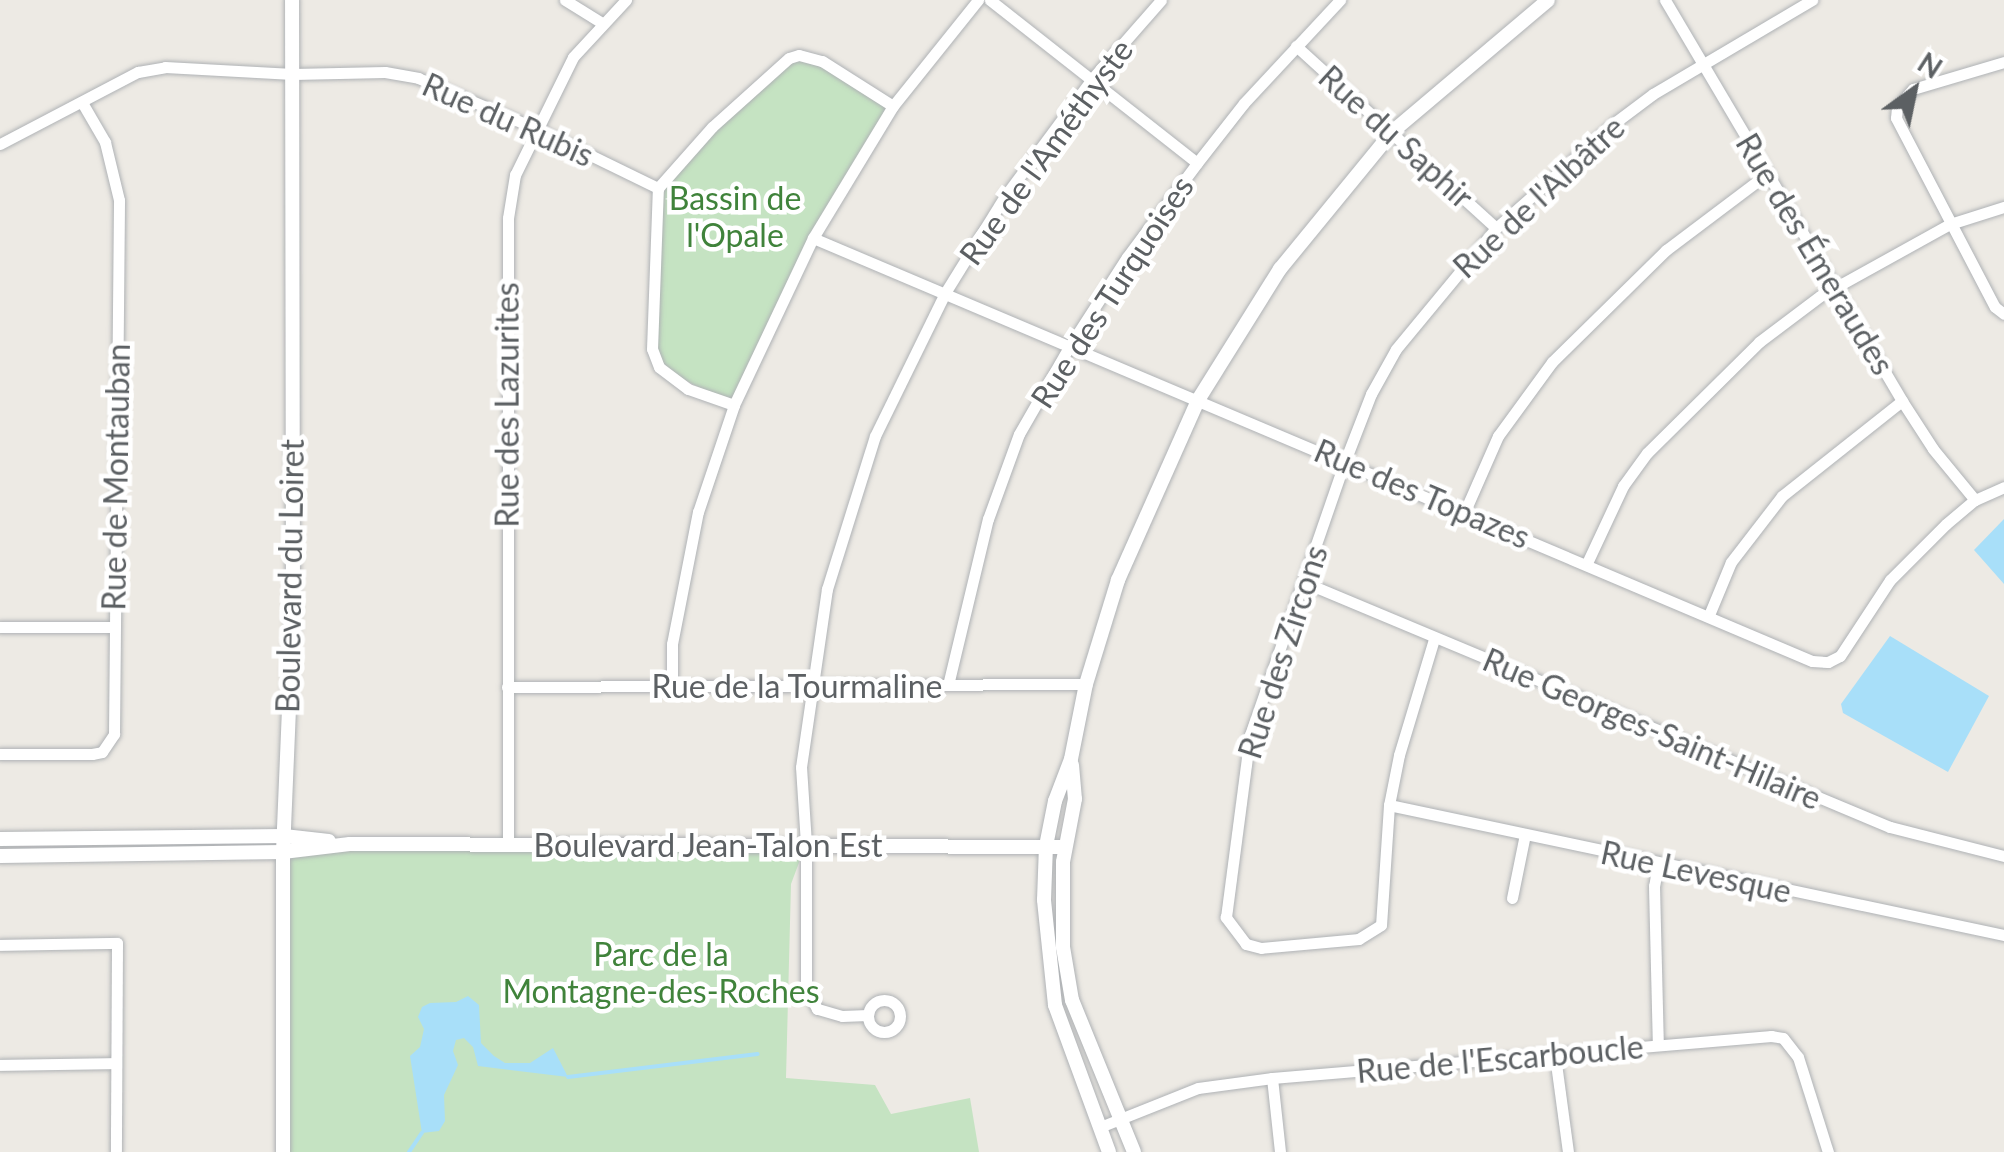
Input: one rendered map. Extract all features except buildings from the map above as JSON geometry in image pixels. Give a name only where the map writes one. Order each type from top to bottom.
[{"type":"street","name":"Boulevard du Loiret","points":[[283,1152],[283,852],[293,612],[292,0]]},
{"type":"street","points":[[564,0],[602,23]]},
{"type":"street","name":"Rue des Lazurites","points":[[508,845],[508,218],[515,175],[573,57],[626,0]]},
{"type":"street","points":[[672,686],[672,644],[698,512],[734,405],[813,238],[893,106],[978,0]]},
{"type":"street","points":[[990,0],[1197,163]]},
{"type":"street","name":"Rue de l'Améthyste","points":[[868,1015],[828,1014],[810,1002],[806,987],[806,844],[801,767],[809,686],[827,590],[875,436],[946,293],[1005,196],[1091,80],[1161,0]]},
{"type":"street","name":"Rue des Turquoises","points":[[948,685],[988,519],[1019,434],[1068,347],[1127,257],[1197,163],[1340,0]]},
{"type":"street","points":[[1110,1152],[1055,1004],[1044,900],[1046,846],[1055,801],[1071,759],[1086,684],[1143,516],[1198,400],[1280,269],[1392,132],[1548,0]]},
{"type":"street","name":"Rue des Émeraudes","points":[[1665,0],[1902,401],[1933,449],[1976,500]]},
{"type":"street","name":"Rue de l'Albâtre","points":[[1345,461],[1371,394],[1396,349],[1496,228],[1613,124],[1703,64],[1812,0]]},
{"type":"street","name":"Rue du Saphir","points":[[1296,46],[1496,228]]},
{"type":"street","points":[[734,405],[688,389],[659,368],[652,349],[658,188],[712,127],[788,58],[799,55],[822,61],[893,106]]},
{"type":"street","points":[[2004,62],[1914,89],[1897,106],[1900,132],[1995,307],[2004,314]]},
{"type":"street","name":"Rue du Rubis","points":[[0,144],[138,72],[166,66],[293,74],[385,72],[418,78],[537,129],[658,188]]},
{"type":"street","name":"Rue de Montauban","points":[[0,754],[92,754],[110,744],[114,734],[119,200],[105,142],[83,104]]},
{"type":"street","points":[[1466,511],[1498,436],[1552,362],[1666,250],[1767,174]]},
{"type":"street","points":[[1586,563],[1624,486],[1673,424],[1759,342],[1837,288],[1950,224],[2004,207]]},
{"type":"street","name":"Rue des Topazes","points":[[813,238],[1466,511],[1812,661],[1828,662],[1847,646],[1890,580],[1976,500]]},
{"type":"street","points":[[1709,615],[1731,562],[1782,496],[1902,401]]},
{"type":"street","name":"Rue des Zircons","points":[[1345,461],[1306,583],[1250,735],[1226,917],[1233,932],[1246,944],[1261,948],[1359,939],[1381,925],[1389,805],[1399,755],[1434,638]]},
{"type":"street","points":[[1976,500],[2004,487]]},
{"type":"street","name":"Rue Georges-Saint-Hilaire","points":[[1306,583],[1890,827],[2004,856]]},
{"type":"street","points":[[0,627],[114,627]]},
{"type":"street","name":"Rue de la Tourmaline","points":[[507,686],[1086,684]]},
{"type":"street","points":[[1071,759],[1075,799],[1066,847],[1063,946],[1072,1000],[1134,1152]]},
{"type":"street","name":"Rue Levesque","points":[[1389,805],[2004,935]]},
{"type":"street","points":[[1512,898],[1525,834]]},
{"type":"street","name":"Boulevard Jean-Talon Est","points":[[0,839],[284,836],[350,844],[1066,847]]},
{"type":"street","name":"Boulevard Jean-Talon Est","points":[[0,856],[283,852],[350,844]]},
{"type":"street","points":[[1658,864],[1654,886],[1658,1045]]},
{"type":"street","points":[[0,945],[118,943],[116,1152]]},
{"type":"street","name":"Rue de l'Escarboucle","points":[[1100,1127],[1198,1088],[1272,1078],[1782,1038],[1798,1057],[1828,1152]]},
{"type":"street","points":[[1556,1056],[1568,1152]]},
{"type":"street","points":[[0,1065],[116,1064]]},
{"type":"street","points":[[1272,1078],[1280,1152]]},
{"type":"green space","name":"Bassin de l'Opale","points":[[799,55],[893,106],[813,238],[734,405],[659,367],[652,349],[658,188],[669,172]]},
{"type":"green space","name":"Parc de la Montagne-des-Roches","points":[[806,844],[791,884],[786,1078],[875,1085],[891,1114],[970,1098],[979,1152],[283,1152],[283,852]]},
{"type":"water","points":[[2004,519],[2004,584],[1974,550]]},
{"type":"water","points":[[1890,636],[1989,696],[1948,772],[1843,713],[1841,704]]},
{"type":"water","points":[[468,996],[479,1005],[481,1043],[494,1056],[505,1063],[530,1063],[553,1048],[568,1077],[478,1066],[473,1047],[464,1038],[456,1040],[453,1051],[458,1065],[444,1095],[445,1121],[439,1131],[422,1133],[410,1056],[420,1047],[424,1029],[418,1017],[422,1007],[430,1003],[456,1002]]},
{"type":"waterway","points":[[568,1077],[758,1054]]},
{"type":"waterway","points":[[409,1152],[422,1133]]}]
